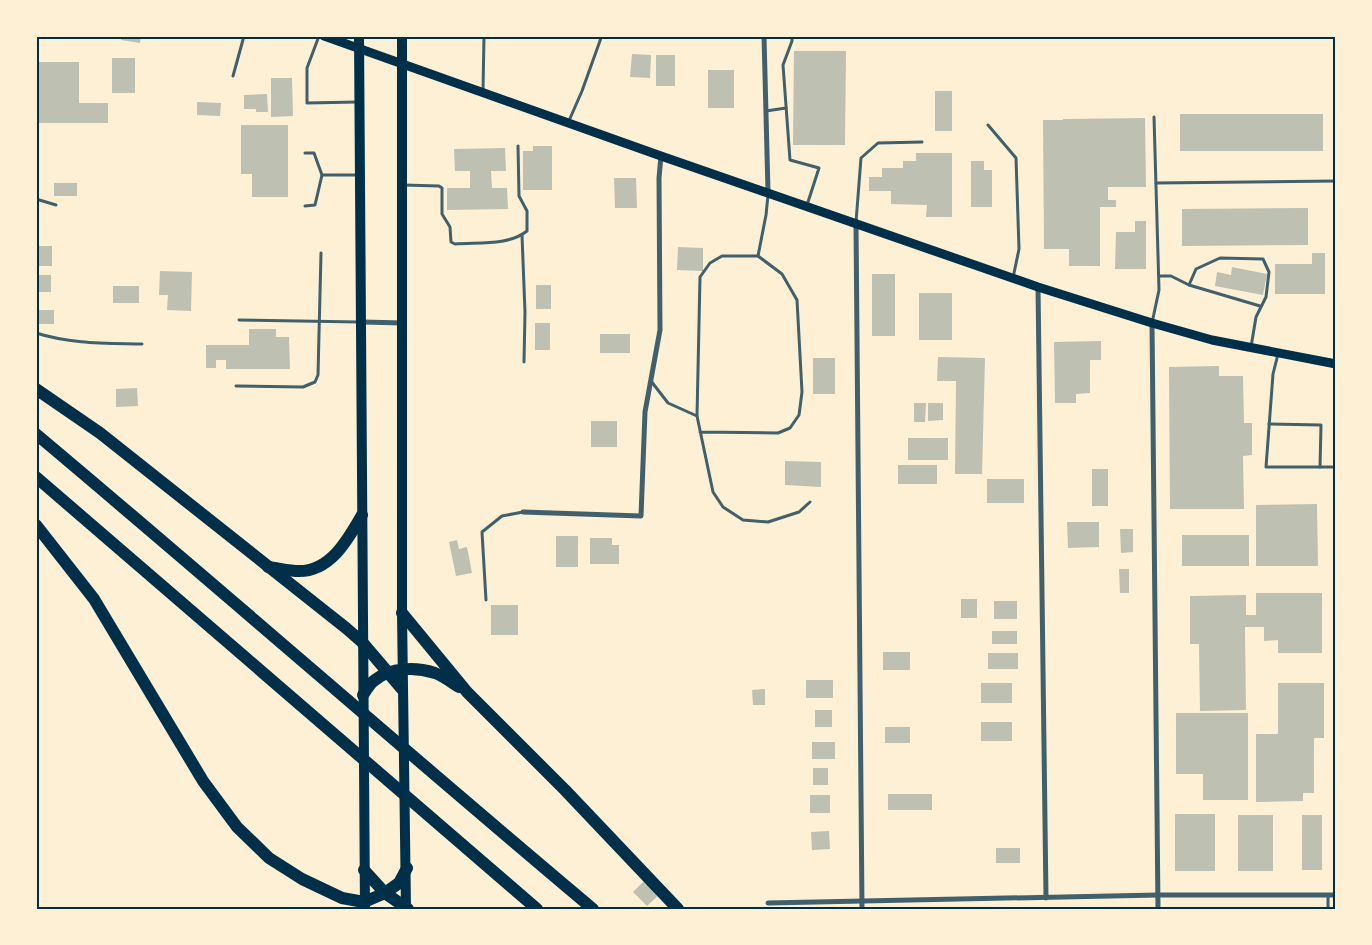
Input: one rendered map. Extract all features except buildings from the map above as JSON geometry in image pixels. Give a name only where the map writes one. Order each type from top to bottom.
[{"type":"highway","points":[[36,389],[100,433],[362,642],[402,689]]},
{"type":"highway","points":[[36,434],[593,909]]},
{"type":"highway","points":[[36,477],[537,909]]},
{"type":"highway","points":[[267,567],[300,571],[320,566],[339,552],[347,542],[362,515]]},
{"type":"highway","points":[[36,525],[94,599],[203,782],[236,827],[269,858],[302,879],[342,898],[365,905],[385,894],[399,882],[407,868]]},
{"type":"highway","points":[[402,613],[468,692],[565,790],[678,909]]},
{"type":"highway","points":[[363,695],[373,681],[387,673],[402,669],[436,674],[468,692]]},
{"type":"highway","points":[[364,870],[385,894],[407,908]]},
{"type":"main road","points":[[324,36],[1038,287],[1212,340],[1336,364]]},
{"type":"main road","points":[[359,36],[365,905]]},
{"type":"main road","points":[[402,36],[402,689],[407,908]]},
{"type":"street","points":[[764,36],[768,192]]},
{"type":"street","points":[[523,512],[641,516],[645,412],[660,330],[659,178],[661,156]]},
{"type":"street","points":[[856,223],[862,906]]},
{"type":"street","points":[[1038,287],[1046,898]]},
{"type":"street","points":[[362,322],[403,323]]},
{"type":"street","points":[[1152,323],[1158,909]]},
{"type":"street","points":[[768,903],[862,906],[1158,895],[1336,894]]},
{"type":"lane","points":[[233,76],[244,36]]},
{"type":"lane","points":[[319,36],[307,68],[307,103],[360,102]]},
{"type":"lane","points":[[792,36],[783,65],[790,160],[819,168],[807,206]]},
{"type":"lane","points":[[482,37],[482,93]]},
{"type":"lane","points":[[568,123],[601,38]]},
{"type":"lane","points":[[766,111],[786,108]]},
{"type":"lane","points":[[1152,323],[1159,290],[1154,117]]},
{"type":"lane","points":[[988,125],[1016,158],[1019,249],[1013,278]]},
{"type":"lane","points":[[856,223],[861,158],[878,143],[922,142]]},
{"type":"lane","points":[[403,185],[439,186],[442,188],[442,214],[450,227],[451,242],[455,244],[501,241],[522,235],[527,231],[527,211],[519,196],[518,146]]},
{"type":"lane","points":[[305,153],[314,153],[322,175],[316,205],[305,206]]},
{"type":"lane","points":[[322,175],[360,174]]},
{"type":"lane","points":[[1156,183],[1336,181]]},
{"type":"lane","points":[[758,256],[766,215],[768,192]]},
{"type":"lane","points":[[36,199],[56,206]]},
{"type":"lane","points":[[522,235],[525,312],[524,362]]},
{"type":"lane","points":[[236,386],[303,387],[315,382],[318,375],[321,253]]},
{"type":"lane","points":[[700,432],[778,433],[790,428],[799,415],[802,392],[797,300],[782,274],[758,256],[722,256],[710,263],[700,277],[697,416],[700,432],[713,492],[723,507],[744,520],[768,522],[799,512],[810,502]]},
{"type":"lane","points":[[1189,285],[1196,269],[1220,258],[1262,259],[1269,272],[1266,297],[1260,306],[1256,318],[1251,348]]},
{"type":"lane","points":[[1159,276],[1171,276],[1189,285],[1260,306]]},
{"type":"lane","points":[[239,320],[362,322]]},
{"type":"lane","points":[[36,333],[55,339],[85,343],[142,344]]},
{"type":"lane","points":[[1278,354],[1273,374],[1266,467],[1336,468]]},
{"type":"lane","points":[[651,381],[668,403],[697,416]]},
{"type":"lane","points":[[1269,424],[1321,425],[1320,467]]},
{"type":"lane","points":[[486,600],[482,532],[502,516],[523,512]]},
{"type":"lane","points":[[1328,895],[1328,909]]}]
